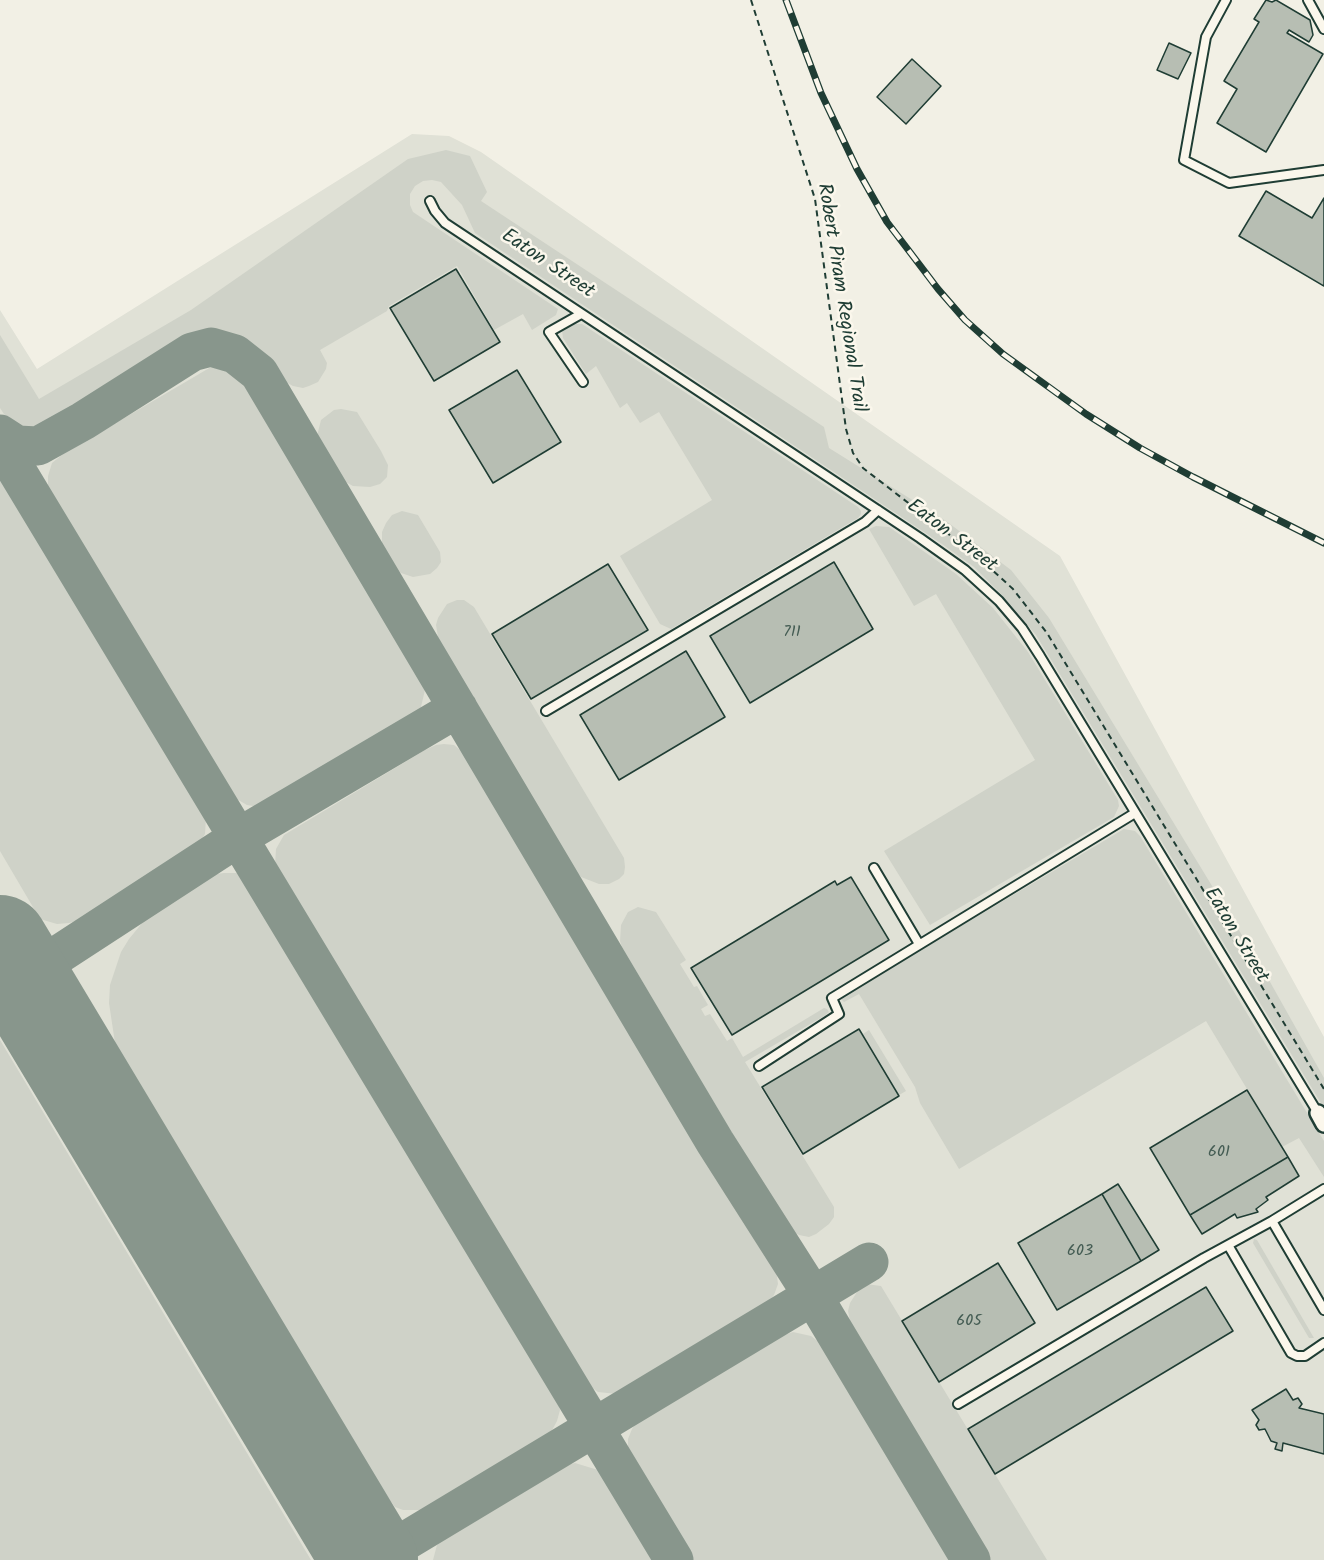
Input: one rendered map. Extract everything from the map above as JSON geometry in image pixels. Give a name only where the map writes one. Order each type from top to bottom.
[{"type":"lane","points":[[1226,0],[1206,37],[1184,160],[1229,183],[1324,170]]},
{"type":"lane","points":[[1308,0],[1324,29]]},
{"type":"lane","name":"Eaton Street","points":[[430,201],[435,212],[445,223],[878,510],[965,570],[999,602],[1022,628],[1040,656],[1321,1118]]},
{"type":"lane","points":[[581,314],[549,332],[583,382]]},
{"type":"lane","points":[[546,711],[865,522],[878,510]]},
{"type":"lane","points":[[759,1066],[839,1014],[832,998],[1135,813]]},
{"type":"lane","points":[[874,867],[919,944]]},
{"type":"lane","points":[[958,1404],[1324,1189]]},
{"type":"lane","points":[[1272,1221],[1324,1310]]},
{"type":"lane","points":[[1228,1245],[1291,1353],[1305,1356],[1324,1343]]},
{"type":"path","name":"Robert Piram Regional Trail","points":[[751,0],[815,199],[846,429]]},
{"type":"shaded area","points":[[412,134],[449,136],[481,152],[1060,556],[1324,1037],[1324,1560],[0,1560],[0,310],[37,369]]},
{"type":"shaded area","points":[[446,150],[470,156],[487,192],[481,201],[824,427],[829,448],[946,521],[1011,570],[1049,618],[1265,973],[1324,1078],[1324,1108],[1036,635],[1000,593],[974,567],[942,544],[475,233],[462,205],[441,182],[423,181],[415,186],[410,194],[410,205],[413,212],[558,309],[556,315],[532,330],[523,314],[494,330],[457,266],[320,350],[327,363],[326,369],[318,382],[303,388],[284,381],[268,358],[257,348],[234,336],[218,333],[192,339],[177,346],[35,429],[16,425],[8,420],[0,408],[0,335],[39,399],[191,310],[408,159]]},
{"type":"shaded area","points":[[572,324],[582,324],[858,507],[861,514],[858,518],[671,629],[660,624],[620,556],[712,500],[659,412],[640,423],[627,403],[620,408],[596,366],[586,374],[563,338],[562,330]]},
{"type":"shaded area","points":[[211,367],[230,369],[243,380],[423,681],[425,690],[420,711],[414,718],[269,804],[259,807],[247,805],[235,798],[228,790],[48,486],[52,463],[63,454]]},
{"type":"shaded area","points":[[334,410],[357,412],[381,451],[388,465],[387,477],[380,484],[370,487],[353,486],[340,479],[320,447],[317,436],[321,420]]},
{"type":"shaded area","points":[[0,474],[206,818],[205,834],[197,847],[76,921],[69,923],[57,924],[40,919],[0,851]]},
{"type":"shaded area","points":[[402,511],[418,515],[440,552],[441,562],[430,574],[413,577],[401,573],[391,565],[385,553],[382,532],[392,515]]},
{"type":"shaded area","points":[[876,526],[889,527],[956,574],[993,608],[1028,652],[1118,800],[1119,806],[1114,817],[930,925],[884,851],[1035,760],[936,594],[914,606],[869,529]]},
{"type":"shaded area","points":[[464,600],[474,607],[624,858],[624,874],[619,879],[609,884],[599,884],[581,877],[576,871],[439,643],[436,625],[438,618],[447,604]]},
{"type":"shaded area","points":[[444,744],[454,745],[466,755],[776,1268],[778,1284],[774,1295],[766,1305],[617,1394],[598,1392],[583,1381],[275,865],[276,849],[284,835],[425,750]]},
{"type":"shaded area","points":[[1124,829],[1135,831],[1140,836],[1324,1141],[1324,1177],[1299,1138],[1282,1147],[1206,1021],[959,1169],[920,1103],[915,1087],[859,994],[844,1002],[840,998]]},
{"type":"shaded area","points":[[237,873],[246,882],[558,1403],[560,1410],[557,1421],[550,1434],[540,1443],[429,1508],[403,1510],[395,1507],[384,1492],[115,1043],[109,1003],[110,985],[121,952],[129,939],[143,922],[163,906],[216,874]]},
{"type":"shaded area","points":[[638,907],[656,912],[686,960],[680,964],[708,1005],[701,1009],[705,1016],[710,1014],[727,1041],[732,1038],[743,1057],[824,1008],[829,1012],[745,1062],[834,1207],[834,1217],[816,1234],[809,1237],[799,1235],[786,1224],[622,947],[621,925],[628,912]]},
{"type":"shaded area","points":[[869,1030],[906,1091],[899,1095],[863,1034]]},
{"type":"shaded area","points":[[0,1040],[311,1560],[0,1560]]},
{"type":"shaded area","points":[[1254,1239],[1257,1240],[1314,1338],[1309,1338],[1253,1243]]},
{"type":"shaded area","points":[[866,1284],[881,1286],[1047,1560],[988,1560],[852,1331],[848,1311],[850,1303]]},
{"type":"shaded area","points":[[793,1332],[811,1336],[824,1346],[952,1560],[690,1560],[633,1464],[628,1451],[628,1439],[632,1429],[637,1422],[781,1336]]},
{"type":"shaded area","points":[[575,1463],[598,1470],[653,1560],[433,1560],[437,1545],[446,1536],[562,1466]]},
{"type":"building","points":[[1266,0],[1272,2],[1276,0],[1310,20],[1313,35],[1309,42],[1289,30],[1287,33],[1323,54],[1266,152],[1217,123],[1237,89],[1224,81],[1259,22],[1254,19]]},
{"type":"building","points":[[1169,43],[1191,53],[1178,79],[1157,70]]},
{"type":"building","points":[[912,59],[941,86],[906,124],[877,97]]},
{"type":"building","points":[[1266,191],[1312,218],[1324,198],[1324,286],[1239,236]]},
{"type":"building","points":[[456,269],[500,342],[434,381],[390,308]]},
{"type":"building","points":[[517,370],[561,442],[493,483],[449,410]]},
{"type":"building","points":[[834,562],[873,629],[750,703],[710,636]]},
{"type":"building","points":[[608,564],[648,630],[531,699],[492,634]]},
{"type":"building","points":[[686,651],[725,717],[619,780],[580,715]]},
{"type":"building","points":[[851,877],[889,940],[732,1035],[691,968],[835,881],[837,885]]},
{"type":"building","points":[[859,1029],[899,1096],[803,1154],[762,1087]]},
{"type":"building","points":[[1247,1090],[1288,1157],[1190,1215],[1150,1148]]},
{"type":"building","points":[[1288,1157],[1299,1176],[1266,1197],[1268,1200],[1256,1209],[1258,1212],[1237,1218],[1235,1214],[1202,1234],[1190,1215]]},
{"type":"building","points":[[1118,1184],[1159,1250],[1141,1261],[1102,1194]]},
{"type":"building","points":[[1102,1194],[1141,1261],[1057,1310],[1018,1243]]},
{"type":"building","points":[[998,1263],[1035,1323],[939,1382],[902,1321]]},
{"type":"building","points":[[1206,1287],[1233,1331],[995,1474],[968,1429]]},
{"type":"building","points":[[1286,1389],[1293,1400],[1298,1398],[1302,1404],[1299,1408],[1324,1414],[1324,1454],[1283,1443],[1282,1451],[1275,1449],[1277,1443],[1271,1441],[1265,1429],[1259,1430],[1256,1425],[1259,1420],[1252,1410]]},
{"type":"taxiway","points":[[0,434],[17,445],[38,446],[83,421],[192,352],[211,347],[235,354],[259,373],[715,1142],[813,1296],[971,1560]]},
{"type":"taxiway","points":[[0,443],[674,1560]]},
{"type":"taxiway","points":[[21,979],[239,837],[458,708]]},
{"type":"taxiway","points":[[374,1560],[869,1262]]},
{"type":"runway","points":[[0,943],[370,1560]]},
{"type":"railway","points":[[786,0],[821,93],[857,169],[887,222],[938,289],[965,320],[1003,354],[1086,414],[1140,448],[1324,543]]}]
